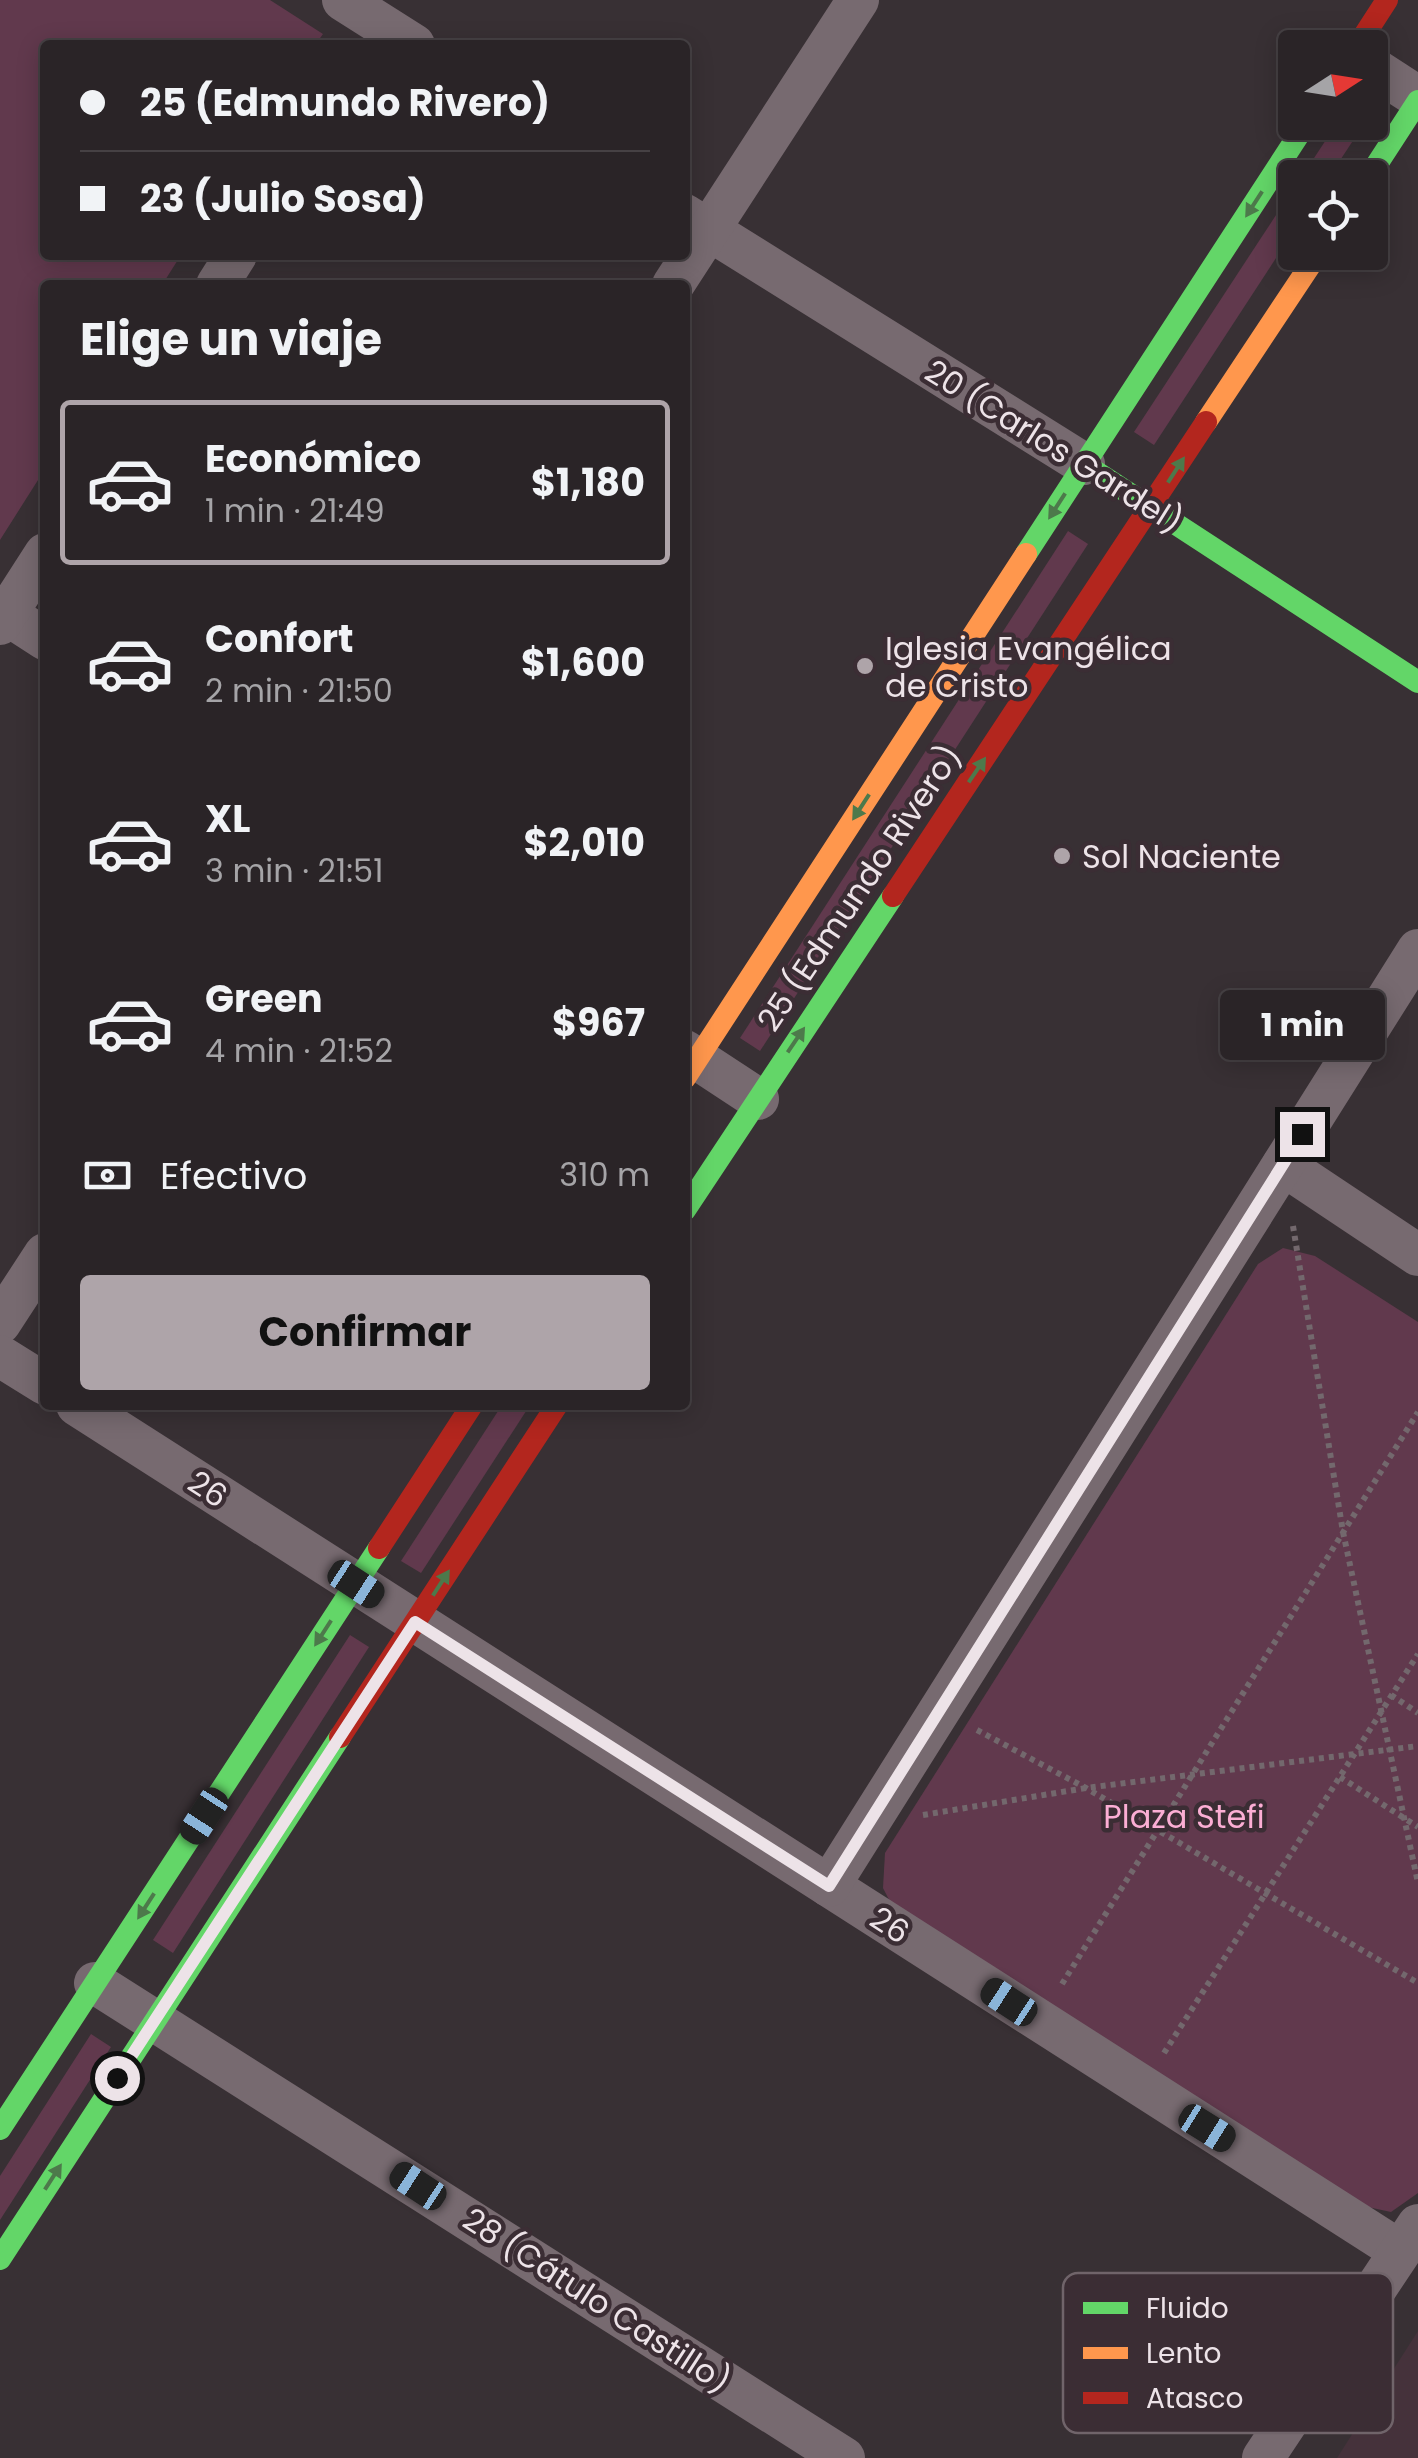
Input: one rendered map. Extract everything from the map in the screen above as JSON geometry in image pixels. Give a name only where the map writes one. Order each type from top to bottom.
[{"type":"street","points":[[343,0],[392,29]]},
{"type":"street","points":[[697,223],[858,0]]},
{"type":"street","points":[[1368,30],[1387,0]]},
{"type":"street","points":[[1379,160],[1418,99],[1388,78]]},
{"type":"street","name":"25 (Edmundo Rivero)","points":[[690,1061],[1295,140]]},
{"type":"street","name":"20 (Carlos Gardel)","points":[[697,223],[1153,506],[1418,682]]},
{"type":"street","name":"25 (Edmundo Rivero)","points":[[690,1202],[1307,270]]},
{"type":"street","points":[[40,561],[2,616],[40,636]]},
{"type":"street","points":[[829,1886],[1418,950]]},
{"type":"street","points":[[690,1064],[758,1098]]},
{"type":"street","points":[[1283,1164],[1418,1254]]},
{"type":"street","points":[[0,1323],[40,1262]]},
{"type":"street","points":[[0,1356],[40,1381]]},
{"type":"street","name":"26","points":[[85,1410],[1143,2087],[1409,2238]]},
{"type":"street","points":[[0,2129],[469,1410]]},
{"type":"street","points":[[0,2259],[554,1410]]},
{"type":"street","name":"28 (Cátulo Castillo)","points":[[95,1983],[156,2018],[844,2458]]},
{"type":"street","points":[[1386,2273],[1409,2238]]},
{"type":"street","points":[[1263,2458],[1280,2433]]},
{"type":"path","points":[[1283,1164],[1342,1532],[1418,1883]]},
{"type":"path","points":[[1039,2021],[1418,1412]]},
{"type":"path","points":[[1143,2087],[1418,1654]]},
{"type":"path","points":[[1391,1695],[1418,1713]]},
{"type":"path","points":[[940,1710],[1086,1788],[1418,1983]]},
{"type":"path","points":[[868,1824],[1086,1788],[1418,1746]]},
{"type":"path","points":[[1340,1778],[1418,1826]]},
{"type":"shaded area","points":[[1418,2331],[1418,2458],[1337,2458],[1353,2433],[1393,2433],[1393,2370]]},
{"type":"green space","points":[[0,0],[270,0],[323,34],[319,40],[40,40],[40,260],[178,260],[165,280],[40,280],[40,477],[0,540]]},
{"type":"green space","points":[[1326,140],[1353,140],[1340,160],[1313,160]]},
{"type":"green space","points":[[1278,212],[1278,255],[1154,445],[1134,432]]},
{"type":"green space","points":[[1068,531],[1088,544],[760,1051],[740,1038]]},
{"type":"green space","name":"Plaza Stefi","points":[[1283,1248],[1315,1256],[1418,1322],[1418,2193],[1391,2212],[1354,2204],[899,1919],[883,1888],[885,1853],[1258,1264]]},
{"type":"green space","points":[[499,1410],[527,1410],[421,1573],[401,1561]]},
{"type":"green space","points":[[350,1635],[369,1647],[173,1953],[153,1940]]},
{"type":"green space","points":[[91,2034],[111,2047],[0,2220],[0,2176]]},
{"type":"traffic: fast","points":[[1380,160],[1418,101]]},
{"type":"traffic: fast","points":[[1026,554],[1295,140]]},
{"type":"traffic: fast","points":[[1084,464],[1418,682]]},
{"type":"traffic: fast","points":[[690,1202],[893,896]]},
{"type":"traffic: fast","points":[[0,2129],[379,1548]]},
{"type":"traffic: fast","points":[[0,2259],[340,1737]]},
{"type":"traffic: slow","points":[[1206,422],[1307,270]]},
{"type":"traffic: slow","points":[[690,1070],[1026,554]]},
{"type":"traffic: jam","points":[[1368,30],[1387,0]]},
{"type":"traffic: jam","points":[[893,896],[1206,422]]},
{"type":"traffic: jam","points":[[379,1548],[469,1410]]},
{"type":"traffic: jam","points":[[340,1737],[554,1410]]},
{"type":"place","name":"Iglesia Evangélica de Cristo","points":[[865,666]]},
{"type":"place","name":"Sol Naciente","points":[[1062,856]]},
{"type":"route","points":[[117,2078],[415,1622],[829,1886],[1302,1134]]}]
